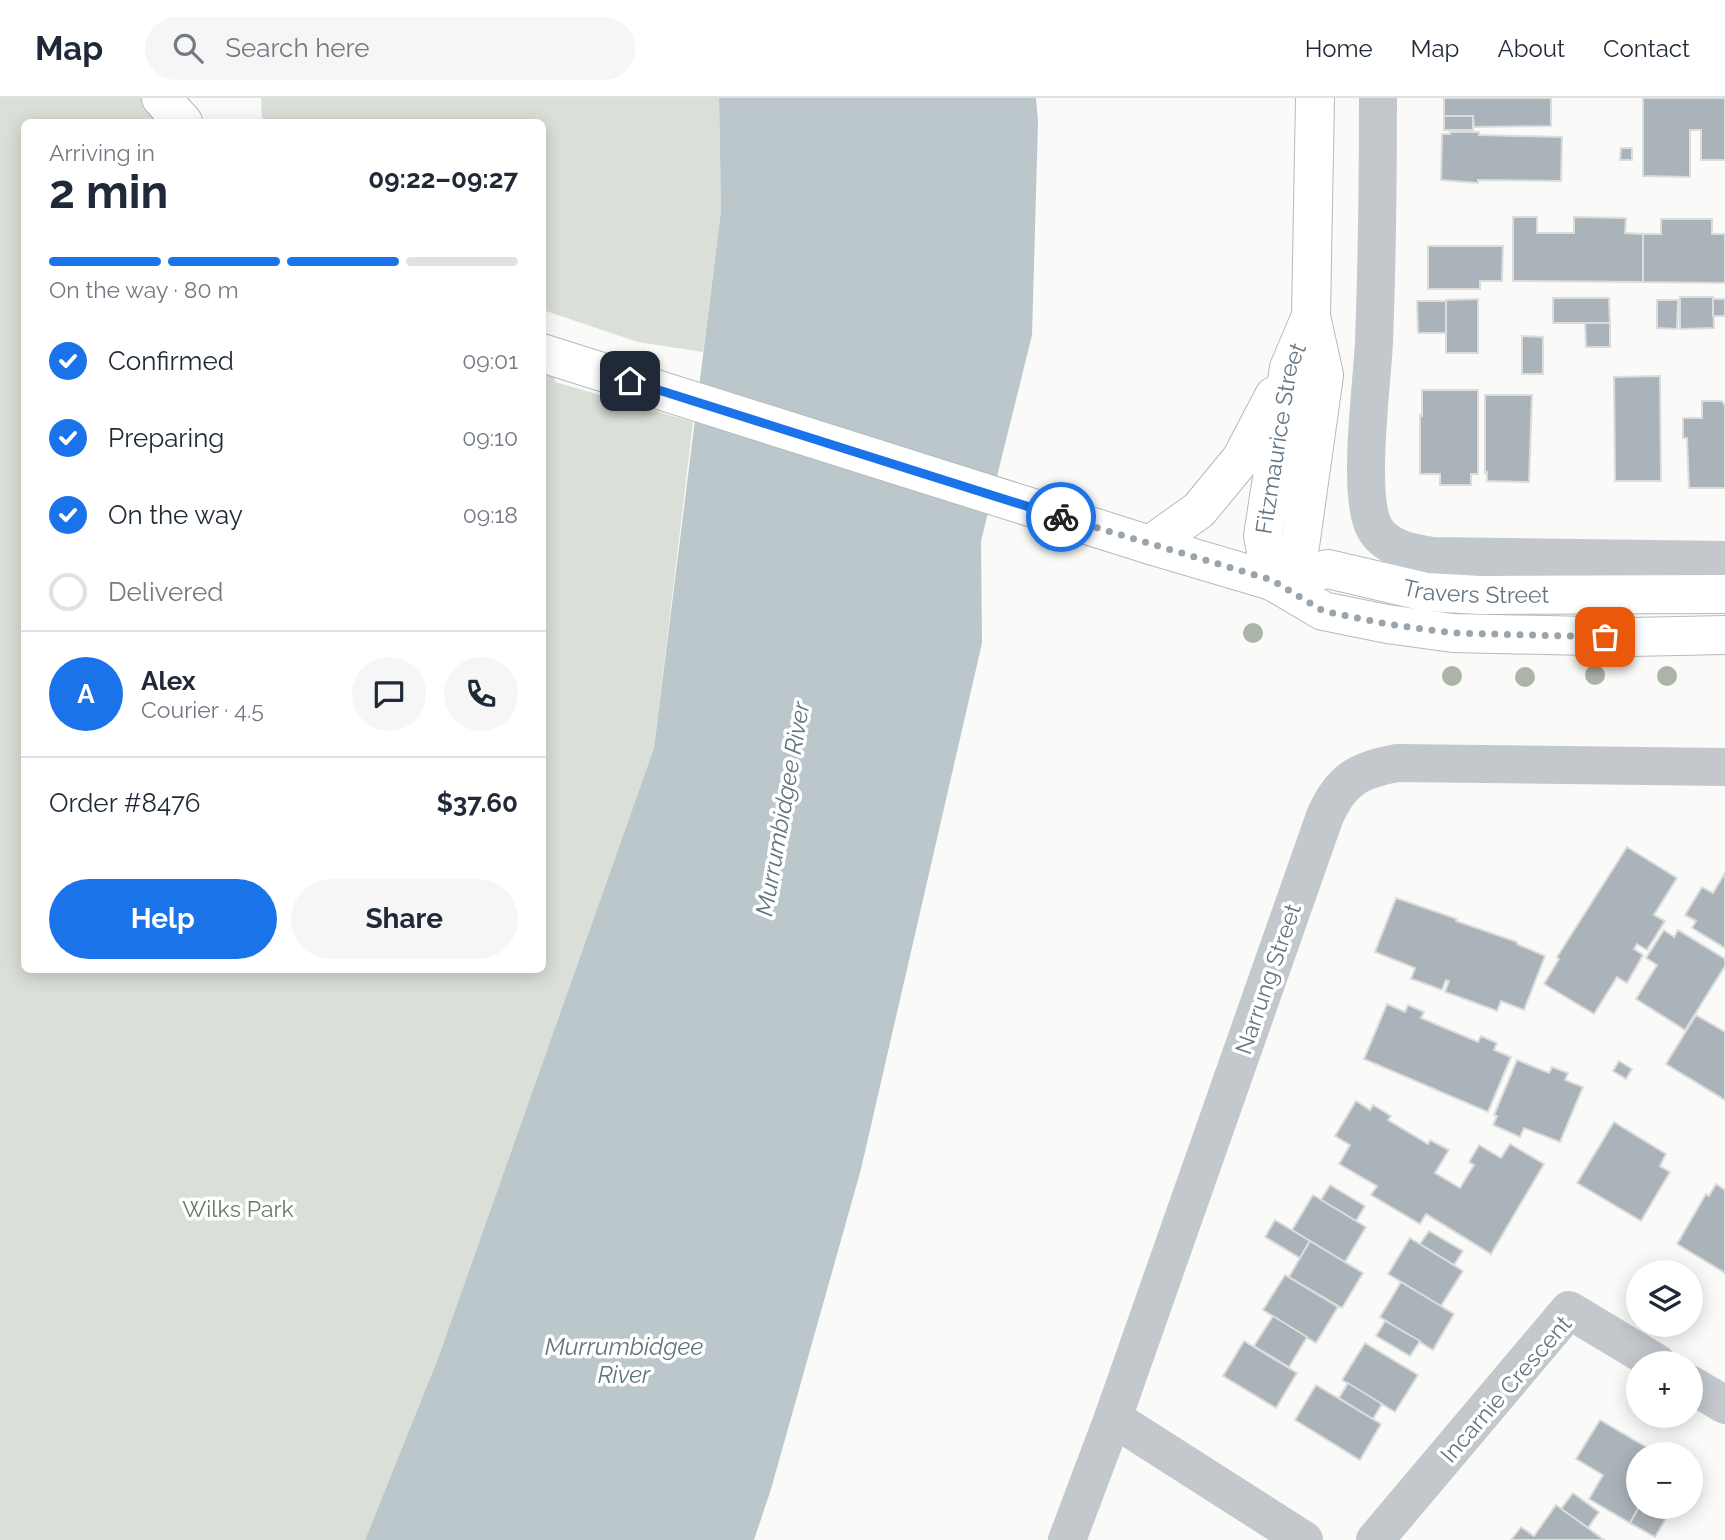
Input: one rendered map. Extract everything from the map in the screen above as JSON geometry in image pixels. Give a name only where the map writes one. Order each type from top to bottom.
[{"type":"main road","points":[[161,98],[180,119]]},
{"type":"main road","name":"Fitzmaurice Street","points":[[1272,580],[1300,546],[1324,376],[1311,316],[1315,98]]},
{"type":"main road","name":"Fitzmaurice Street","points":[[1272,580],[1263,536],[1289,368],[1311,316]]},
{"type":"main road","name":"Travers Street","points":[[546,354],[1150,545],[1272,580],[1323,611],[1387,624],[1453,633],[1631,637],[1725,635]]},
{"type":"main road","points":[[1150,545],[1199,510],[1241,459],[1289,368]]},
{"type":"main road","name":"Travers Street","points":[[1272,580],[1328,569],[1426,592],[1481,595],[1725,594]]},
{"type":"street","name":"Travers Street","points":[[1378,98],[1374,341],[1366,485],[1368,512],[1375,529],[1393,546],[1433,556],[1725,560]]},
{"type":"street","name":"Narrung Street","points":[[1067,1540],[1113,1419],[1325,817],[1342,787],[1350,779],[1366,771],[1397,763],[1725,767]]},
{"type":"street","name":"Incarnie Crescent","points":[[1375,1540],[1569,1310],[1637,1351]]},
{"type":"street","points":[[1703,1392],[1725,1405]]},
{"type":"street","points":[[1113,1419],[1304,1540]]},
{"type":"green space","name":"Wilks Park","points":[[0,98],[161,98],[180,119],[21,119],[21,973],[546,973],[546,354],[550,356],[555,382],[693,422],[654,748],[437,1361],[365,1540],[0,1540]]},
{"type":"green space","points":[[261,98],[719,98],[721,211],[703,352],[638,342],[546,311],[546,119],[262,117]]},
{"type":"water","name":"Murrumbidgee River","points":[[719,98],[1036,98],[1038,122],[1032,335],[981,541],[982,643],[861,1169],[771,1489],[754,1540],[365,1540],[437,1361],[654,748],[721,211]]},
{"type":"building","points":[[1444,98],[1551,98],[1551,126],[1474,127],[1473,116],[1444,116]]},
{"type":"building","points":[[1643,98],[1725,98],[1725,160],[1701,160],[1701,130],[1690,130],[1690,177],[1643,176]]},
{"type":"building","points":[[1444,116],[1473,116],[1473,130],[1444,130]]},
{"type":"building","points":[[1450,132],[1562,137],[1561,181],[1478,180],[1478,183],[1441,180],[1442,134]]},
{"type":"building","points":[[1621,148],[1632,148],[1632,160],[1620,160]]},
{"type":"building","points":[[1513,217],[1537,217],[1537,233],[1574,233],[1574,217],[1626,218],[1625,233],[1643,234],[1643,282],[1513,281]]},
{"type":"building","points":[[1661,219],[1712,219],[1712,234],[1725,234],[1725,283],[1643,282],[1643,234],[1661,234]]},
{"type":"building","points":[[1428,246],[1503,246],[1502,281],[1480,281],[1480,289],[1428,289]]},
{"type":"building","points":[[1680,297],[1713,297],[1714,328],[1680,329]]},
{"type":"building","points":[[1553,298],[1609,298],[1610,323],[1553,323]]},
{"type":"building","points":[[1478,299],[1478,353],[1446,353],[1446,300]]},
{"type":"building","points":[[1713,299],[1725,299],[1725,316],[1713,316]]},
{"type":"building","points":[[1657,300],[1678,300],[1677,329],[1657,328]]},
{"type":"building","points":[[1417,301],[1446,301],[1446,333],[1418,333]]},
{"type":"building","points":[[1585,323],[1610,323],[1610,347],[1586,347]]},
{"type":"building","points":[[1522,336],[1543,337],[1543,374],[1522,374]]},
{"type":"building","points":[[1660,376],[1661,481],[1615,481],[1614,377]]},
{"type":"building","points":[[1422,390],[1478,390],[1478,474],[1471,474],[1471,485],[1440,485],[1440,474],[1420,474]]},
{"type":"building","points":[[1485,395],[1532,395],[1529,482],[1487,481]]},
{"type":"building","points":[[1702,401],[1722,401],[1725,406],[1725,488],[1689,488],[1687,438],[1683,438],[1683,418],[1702,418]]},
{"type":"building","points":[[1627,847],[1677,878],[1654,915],[1665,921],[1647,950],[1637,944],[1634,949],[1643,955],[1627,983],[1617,977],[1594,1014],[1544,984],[1559,959],[1557,957]]},
{"type":"building","points":[[1725,873],[1725,948],[1692,928],[1696,921],[1685,915],[1702,887],[1713,893]]},
{"type":"building","points":[[1396,898],[1517,942],[1545,956],[1524,1010],[1501,1001],[1497,1011],[1445,992],[1449,981],[1446,980],[1442,990],[1411,979],[1415,968],[1375,952]]},
{"type":"building","points":[[1664,930],[1674,937],[1678,930],[1725,959],[1725,966],[1685,1030],[1636,999],[1657,965],[1646,958]]},
{"type":"building","points":[[1387,1004],[1405,1012],[1408,1005],[1424,1012],[1421,1018],[1478,1042],[1481,1036],[1497,1043],[1494,1050],[1511,1057],[1488,1112],[1364,1059]]},
{"type":"building","points":[[1696,1015],[1725,1032],[1725,1100],[1666,1064]]},
{"type":"building","points":[[1517,1060],[1549,1073],[1552,1067],[1568,1073],[1565,1080],[1583,1087],[1560,1142],[1524,1128],[1520,1137],[1493,1125],[1497,1116],[1494,1115]]},
{"type":"building","points":[[1619,1061],[1632,1069],[1626,1079],[1613,1071]]},
{"type":"building","points":[[1356,1101],[1370,1110],[1373,1105],[1391,1116],[1388,1120],[1428,1144],[1430,1140],[1449,1150],[1435,1173],[1460,1188],[1474,1165],[1469,1162],[1479,1145],[1501,1158],[1510,1144],[1544,1164],[1491,1254],[1426,1214],[1420,1224],[1371,1195],[1377,1186],[1339,1164],[1350,1145],[1335,1136]]},
{"type":"building","points":[[1614,1122],[1666,1154],[1660,1166],[1670,1172],[1641,1221],[1577,1183]]},
{"type":"building","points":[[1716,1184],[1725,1190],[1725,1273],[1677,1244],[1706,1194],[1709,1196]]},
{"type":"building","points":[[1330,1185],[1365,1206],[1356,1221],[1321,1200]]},
{"type":"building","points":[[1313,1195],[1366,1227],[1345,1262],[1292,1230]]},
{"type":"building","points":[[1275,1220],[1310,1241],[1300,1258],[1265,1237]]},
{"type":"building","points":[[1429,1231],[1463,1251],[1454,1265],[1420,1244]]},
{"type":"building","points":[[1410,1238],[1463,1271],[1441,1306],[1388,1274]]},
{"type":"building","points":[[1310,1241],[1363,1273],[1342,1308],[1289,1277]]},
{"type":"building","points":[[1285,1275],[1338,1307],[1316,1343],[1263,1310]]},
{"type":"building","points":[[1401,1282],[1454,1314],[1433,1350],[1380,1317]]},
{"type":"building","points":[[1273,1316],[1307,1337],[1289,1367],[1254,1346]]},
{"type":"building","points":[[1385,1321],[1420,1341],[1410,1356],[1376,1336]]},
{"type":"building","points":[[1244,1341],[1297,1373],[1276,1408],[1223,1376]]},
{"type":"building","points":[[1365,1343],[1418,1375],[1395,1412],[1342,1380]]},
{"type":"building","points":[[1348,1383],[1382,1404],[1373,1419],[1339,1398]]},
{"type":"building","points":[[1316,1385],[1381,1424],[1360,1460],[1295,1420]]},
{"type":"building","points":[[1600,1420],[1638,1442],[1626,1442],[1626,1519],[1632,1519],[1630,1523],[1589,1499],[1603,1475],[1576,1459]]},
{"type":"building","points":[[1573,1493],[1599,1512],[1588,1528],[1561,1509]]},
{"type":"building","points":[[1556,1505],[1604,1540],[1511,1540],[1521,1527],[1534,1536]]},
{"type":"building","points":[[1632,1519],[1666,1519],[1655,1537],[1630,1523]]},
{"type":"way so far","points":[[1061,517],[1272,580],[1323,611],[1387,624],[1453,633],[1605,637]]},
{"type":"route","points":[[630,381],[1061,517]]}]
